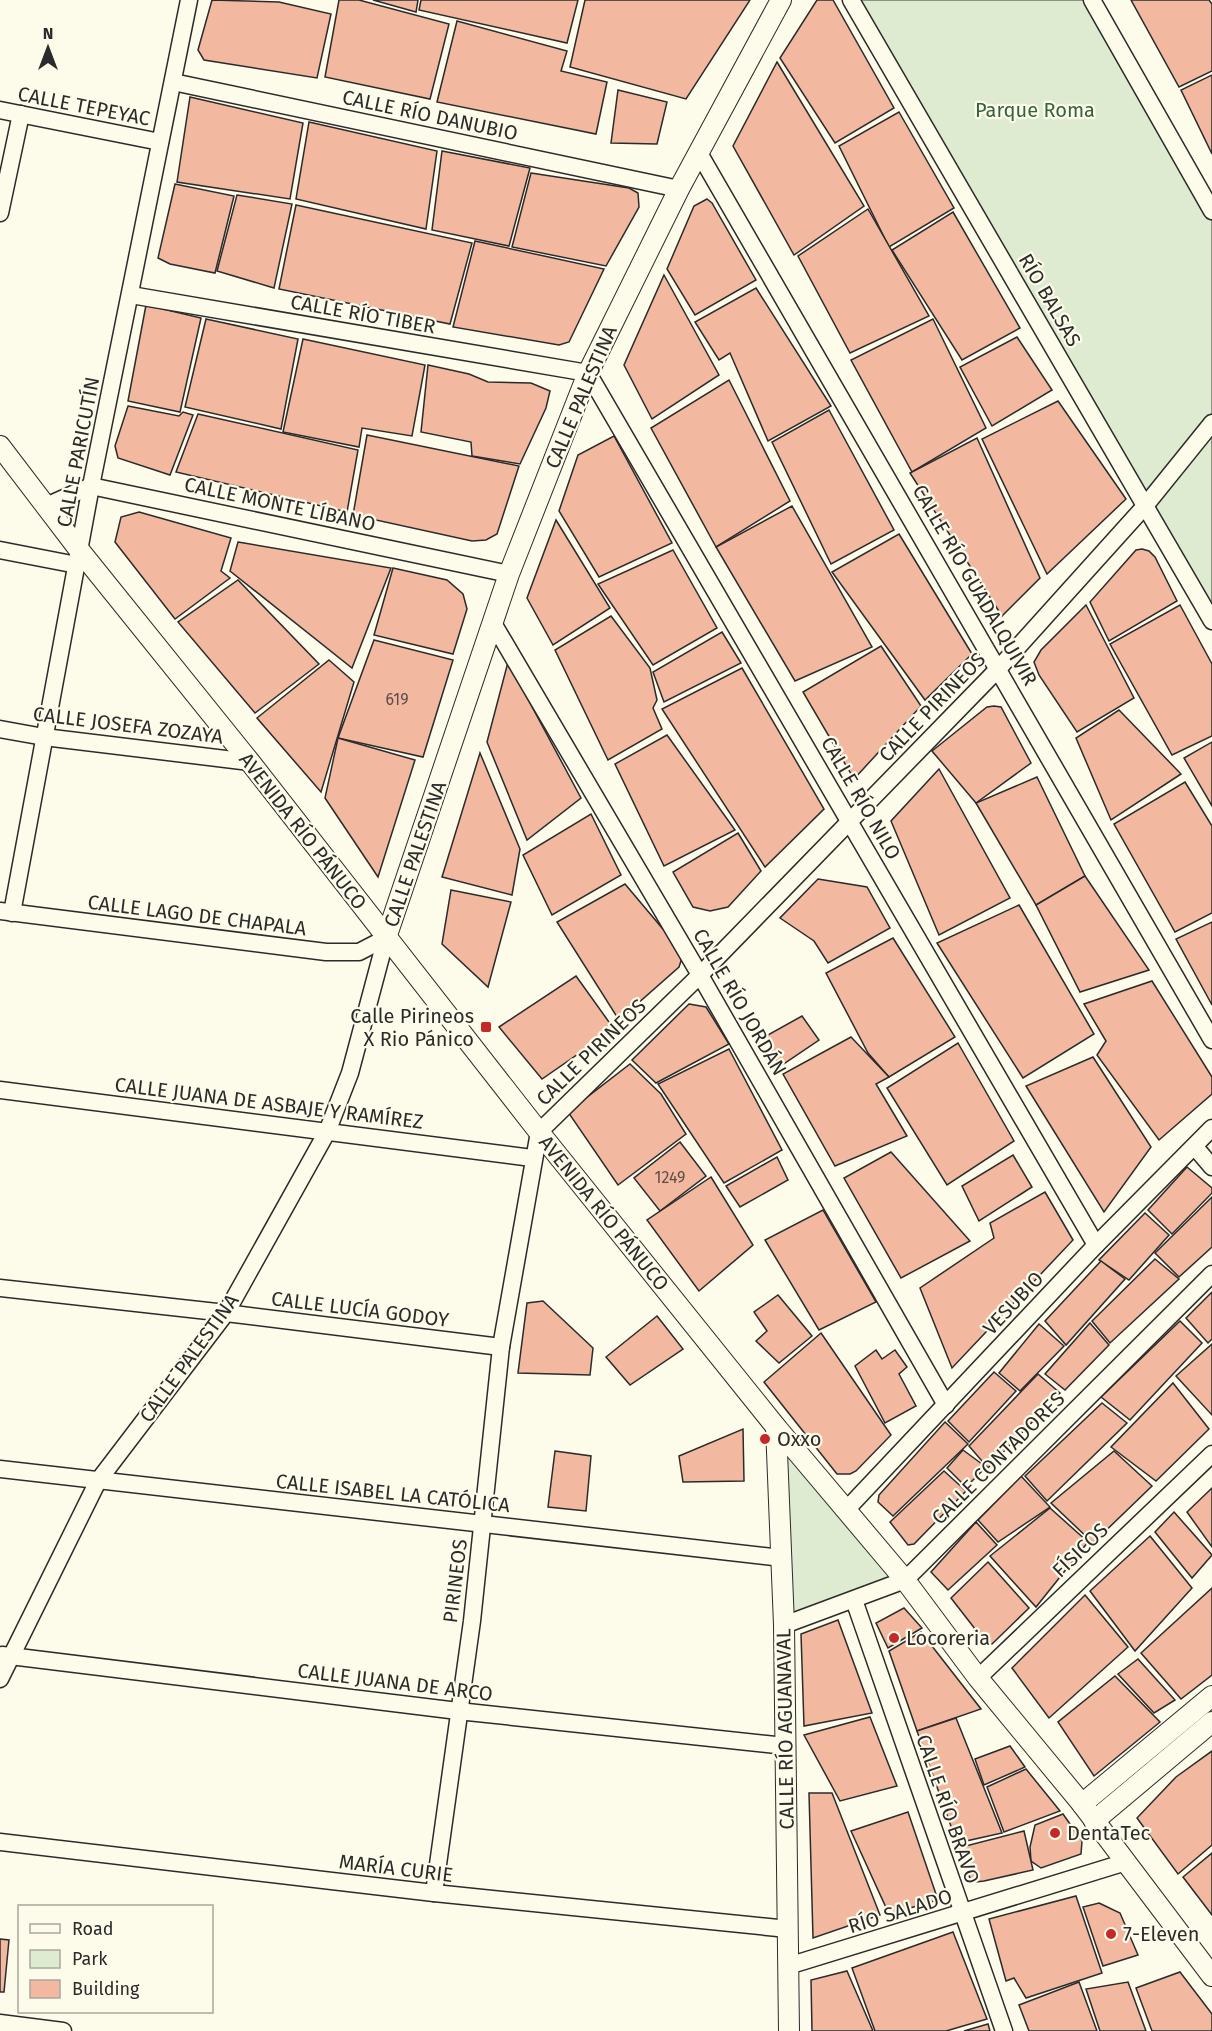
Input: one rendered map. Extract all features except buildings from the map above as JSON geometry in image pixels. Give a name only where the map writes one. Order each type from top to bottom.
[{"type":"street","name":"CALLE PARICUTÍN","points":[[6,912],[44,737],[91,486],[189,0]]},
{"type":"street","name":"CALLE PALESTINA","points":[[0,1679],[6,1655],[98,1481],[225,1313],[327,1132],[350,1072],[386,938],[509,574],[588,373],[679,189],[781,0]]},
{"type":"street","name":"RÍO BALSAS","points":[[851,0],[1212,621]]},
{"type":"street","points":[[1092,0],[1212,211]]},
{"type":"street","name":"CALLE RÍO DANUBIO","points":[[172,82],[679,189]]},
{"type":"street","name":"CALLE TEPEYAC","points":[[0,110],[160,142]]},
{"type":"street","points":[[0,213],[21,114]]},
{"type":"street","name":"CALLE RÍO GUADALQUIVIR","points":[[699,153],[999,668],[1212,1040]]},
{"type":"street","name":"CALLE RÍO TIBER","points":[[131,296],[588,373]]},
{"type":"street","name":"CALLE RÍO NILO","points":[[588,373],[1096,1245]]},
{"type":"street","name":"CALLE PIRINEOS","points":[[539,1132],[700,975],[999,668],[1145,506],[1212,423]]},
{"type":"street","name":"AVENIDA RÍO PÁNUCO","points":[[0,446],[46,506],[78,558],[250,762],[539,1132],[776,1427],[905,1580],[978,1678],[1082,1804],[1212,1976]]},
{"type":"street","points":[[46,506],[91,486]]},
{"type":"street","name":"CALLE MONTE LÍBANO","points":[[91,486],[509,574]]},
{"type":"street","points":[[0,550],[78,558]]},
{"type":"street","name":"CALLE RÍO JORDÁN","points":[[493,623],[700,975],[946,1405]]},
{"type":"street","name":"CALLE JOSEFA ZOZAYA","points":[[0,729],[44,737],[250,762]]},
{"type":"street","name":"CALLE LAGO DE CHAPALA","points":[[6,912],[326,952],[359,952],[386,938]]},
{"type":"street","name":"CALLE JUANA DE ASBAJE Y RAMÍREZ","points":[[0,1090],[532,1158]]},
{"type":"street","name":"VESUBIO","points":[[847,1509],[1096,1245],[1212,1128]]},
{"type":"street","name":"PIRINEOS","points":[[434,1893],[484,1525],[501,1347],[532,1158],[539,1132]]},
{"type":"street","points":[[1195,1147],[1212,1167]]},
{"type":"street","name":"CALLE CONTADORES","points":[[784,1625],[905,1580],[1212,1274]]},
{"type":"street","name":"CALLE LUCÍA GODOY","points":[[0,1288],[501,1347]]},
{"type":"street","name":"CALLE RÍO AGUANAVAL","points":[[776,1427],[784,1625],[789,2031]]},
{"type":"street","name":"FÍSICOS","points":[[978,1678],[1212,1454]]},
{"type":"street","name":"CALLE ISABEL LA CATÓLICA","points":[[0,1470],[782,1558]]},
{"type":"street","name":"CALLE RÍO BRAVO","points":[[854,1600],[1004,2031]]},
{"type":"street","name":"CALLE JUANA DE ARCO","points":[[6,1655],[458,1711],[785,1746]]},
{"type":"street","points":[[1082,1804],[1212,1696]]},
{"type":"street","points":[[1094,1821],[1212,1722]]},
{"type":"street","name":"MARÍA CURIE","points":[[0,1842],[434,1893],[788,1929]]},
{"type":"street","name":"RÍO SALADO","points":[[788,1966],[1126,1862]]},
{"type":"street","points":[[0,2023],[63,2031]]},
{"type":"green space","name":"Parque Roma","points":[[851,0],[1090,0],[1212,212],[1212,623]]},
{"type":"green space","points":[[776,1427],[905,1580],[784,1625]]},
{"type":"place","name":"Calle Pirineos X Rio Pánico","points":[[486,1027]]},
{"type":"place","name":"Oxxo","points":[[765,1439]]},
{"type":"place","name":"Locoreria","points":[[894,1638]]},
{"type":"place","name":"DentaTec","points":[[1055,1833]]},
{"type":"place","name":"7-Eleven","points":[[1111,1934]]}]
